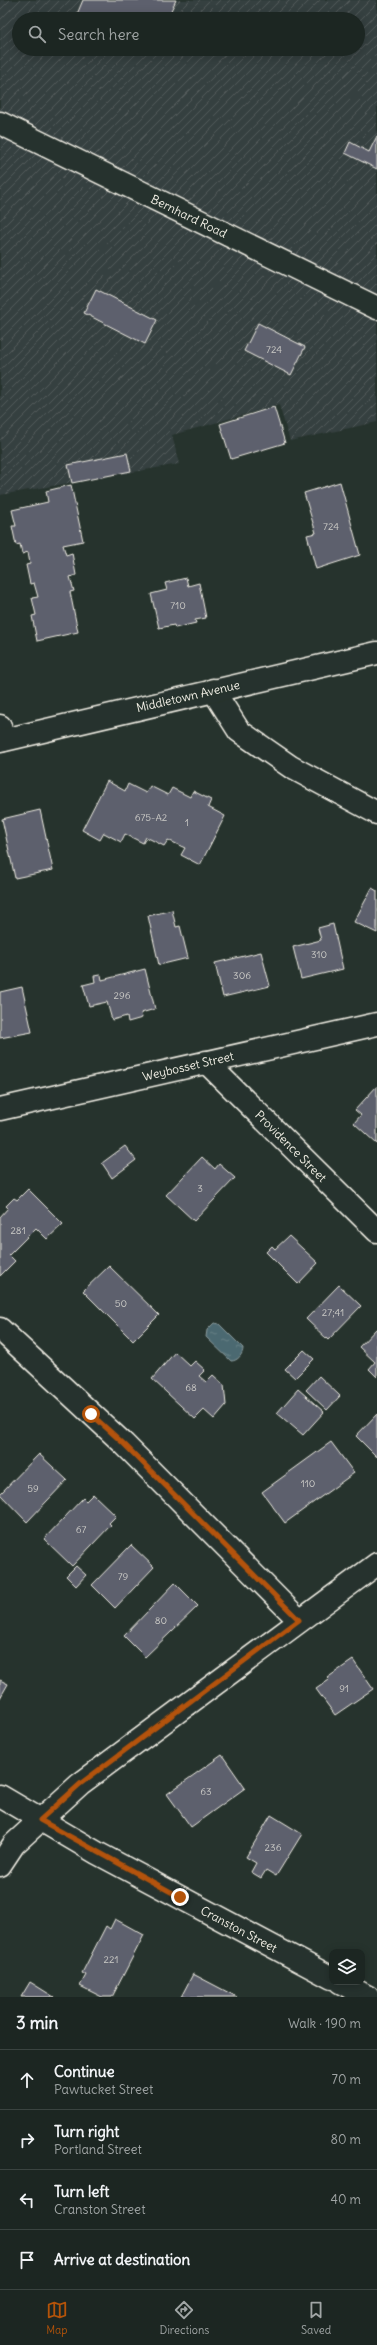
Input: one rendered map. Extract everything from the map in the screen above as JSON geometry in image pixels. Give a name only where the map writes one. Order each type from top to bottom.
[{"type":"street","name":"Bernhard Road","points":[[0,123],[377,308]]},
{"type":"street","name":"Middletown Avenue","points":[[1,736],[377,653]]},
{"type":"street","points":[[213,690],[239,731],[291,767],[377,813]]},
{"type":"street","name":"Weybosset Street","points":[[0,1109],[377,1024]]},
{"type":"street","name":"Providence Street","points":[[206,1062],[377,1231]]},
{"type":"street","points":[[0,1329],[124,1444],[299,1620]]},
{"type":"street","points":[[0,1865],[14,1844],[80,1784],[299,1620],[377,1564]]},
{"type":"street","name":"Cranston Street","points":[[0,1796],[97,1853],[329,1976]]},
{"type":"street","points":[[346,1985],[368,1997]]},
{"type":"shaded area","points":[[0,0],[377,0],[377,422],[290,441],[279,405],[172,435],[179,464],[0,495]]},
{"type":"water","points":[[214,1323],[219,1324],[243,1348],[241,1355],[236,1360],[231,1361],[206,1337],[207,1330]]},
{"type":"building","points":[[83,0],[176,0],[170,12],[78,12]]},
{"type":"building","points":[[377,136],[377,169],[345,153],[350,142],[369,152]]},
{"type":"building","points":[[96,289],[157,320],[145,344],[84,313]]},
{"type":"building","points":[[258,323],[305,347],[291,375],[244,351]]},
{"type":"building","points":[[274,407],[285,443],[231,459],[220,424]]},
{"type":"building","points":[[127,453],[131,471],[72,483],[68,465]]},
{"type":"building","points":[[340,482],[360,555],[316,569],[307,535],[316,533],[304,493]]},
{"type":"building","points":[[71,485],[83,541],[63,545],[66,555],[72,553],[76,575],[70,577],[74,591],[70,592],[78,632],[37,641],[32,616],[36,615],[32,598],[38,597],[34,583],[30,584],[26,565],[30,564],[28,552],[22,554],[20,544],[16,545],[12,526],[16,526],[12,510],[48,502],[46,491]]},
{"type":"building","points":[[186,578],[188,586],[199,583],[206,618],[195,620],[196,623],[175,628],[174,625],[159,628],[151,594],[167,590],[165,583]]},
{"type":"building","points":[[107,781],[125,791],[128,784],[146,793],[150,786],[168,795],[172,788],[190,797],[193,791],[211,800],[208,807],[225,816],[200,865],[181,855],[185,848],[168,840],[164,846],[146,837],[143,843],[125,834],[121,842],[104,833],[100,840],[82,830]]},
{"type":"building","points":[[40,810],[53,870],[15,878],[2,819]]},
{"type":"building","points":[[372,888],[377,891],[377,933],[354,922]]},
{"type":"building","points":[[172,910],[176,927],[180,926],[188,958],[159,965],[148,916]]},
{"type":"building","points":[[333,924],[343,969],[301,979],[293,947],[321,940],[318,928]]},
{"type":"building","points":[[261,952],[270,986],[223,997],[215,963]]},
{"type":"building","points":[[145,969],[155,1009],[141,1013],[142,1018],[128,1022],[127,1016],[112,1020],[107,1002],[89,1006],[83,985],[95,982],[94,976],[101,975],[102,980]]},
{"type":"building","points":[[22,987],[32,1032],[0,1038],[0,992]]},
{"type":"building","points":[[377,1086],[377,1144],[354,1123],[361,1115],[355,1110]]},
{"type":"building","points":[[125,1146],[136,1160],[112,1178],[102,1163]]},
{"type":"building","points":[[202,1157],[215,1169],[219,1164],[235,1178],[194,1221],[166,1195]]},
{"type":"building","points":[[28,1189],[63,1224],[47,1239],[36,1228],[9,1255],[15,1261],[0,1276],[0,1217],[8,1208],[6,1206],[14,1198],[17,1200]]},
{"type":"building","points":[[289,1236],[318,1263],[298,1284],[266,1252],[272,1246],[275,1249]]},
{"type":"building","points":[[109,1266],[159,1315],[133,1341],[83,1291]]},
{"type":"building","points":[[339,1285],[361,1306],[328,1340],[306,1319]]},
{"type":"building","points":[[377,1328],[377,1377],[369,1369],[375,1362],[359,1347]]},
{"type":"building","points":[[304,1350],[314,1359],[295,1378],[285,1369]]},
{"type":"building","points":[[175,1352],[190,1366],[195,1361],[205,1370],[199,1376],[206,1382],[213,1375],[224,1385],[226,1405],[214,1419],[204,1410],[195,1419],[152,1379]]},
{"type":"building","points":[[319,1376],[340,1396],[327,1410],[306,1390]]},
{"type":"building","points":[[298,1389],[324,1412],[303,1435],[277,1413]]},
{"type":"building","points":[[377,1414],[377,1457],[356,1436]]},
{"type":"building","points":[[331,1442],[354,1473],[285,1523],[262,1492]]},
{"type":"building","points":[[39,1454],[67,1480],[27,1522],[0,1494]]},
{"type":"building","points":[[93,1494],[116,1516],[109,1523],[111,1525],[72,1566],[44,1539],[83,1498],[86,1501]]},
{"type":"building","points":[[131,1545],[154,1567],[115,1608],[92,1585]]},
{"type":"building","points":[[76,1566],[86,1575],[76,1586],[66,1576]]},
{"type":"building","points":[[175,1583],[198,1606],[145,1657],[124,1636]]},
{"type":"building","points":[[353,1660],[373,1689],[335,1715],[316,1689],[329,1680],[327,1678]]},
{"type":"building","points":[[0,1680],[8,1684],[0,1698]]},
{"type":"building","points":[[222,1755],[245,1788],[191,1827],[167,1794]]},
{"type":"building","points":[[271,1815],[302,1834],[276,1876],[266,1870],[261,1878],[251,1872],[256,1863],[246,1857]]},
{"type":"building","points":[[115,1919],[144,1935],[112,1997],[102,1997],[80,1986],[86,1975],[82,1973],[106,1926],[110,1929]]},
{"type":"building","points":[[193,1974],[237,1997],[181,1997]]},
{"type":"building","points":[[30,1982],[54,1997],[21,1997]]},
{"type":"route","points":[[91,1414],[124,1444],[299,1620],[80,1784],[40,1820],[97,1853],[180,1897]]}]
